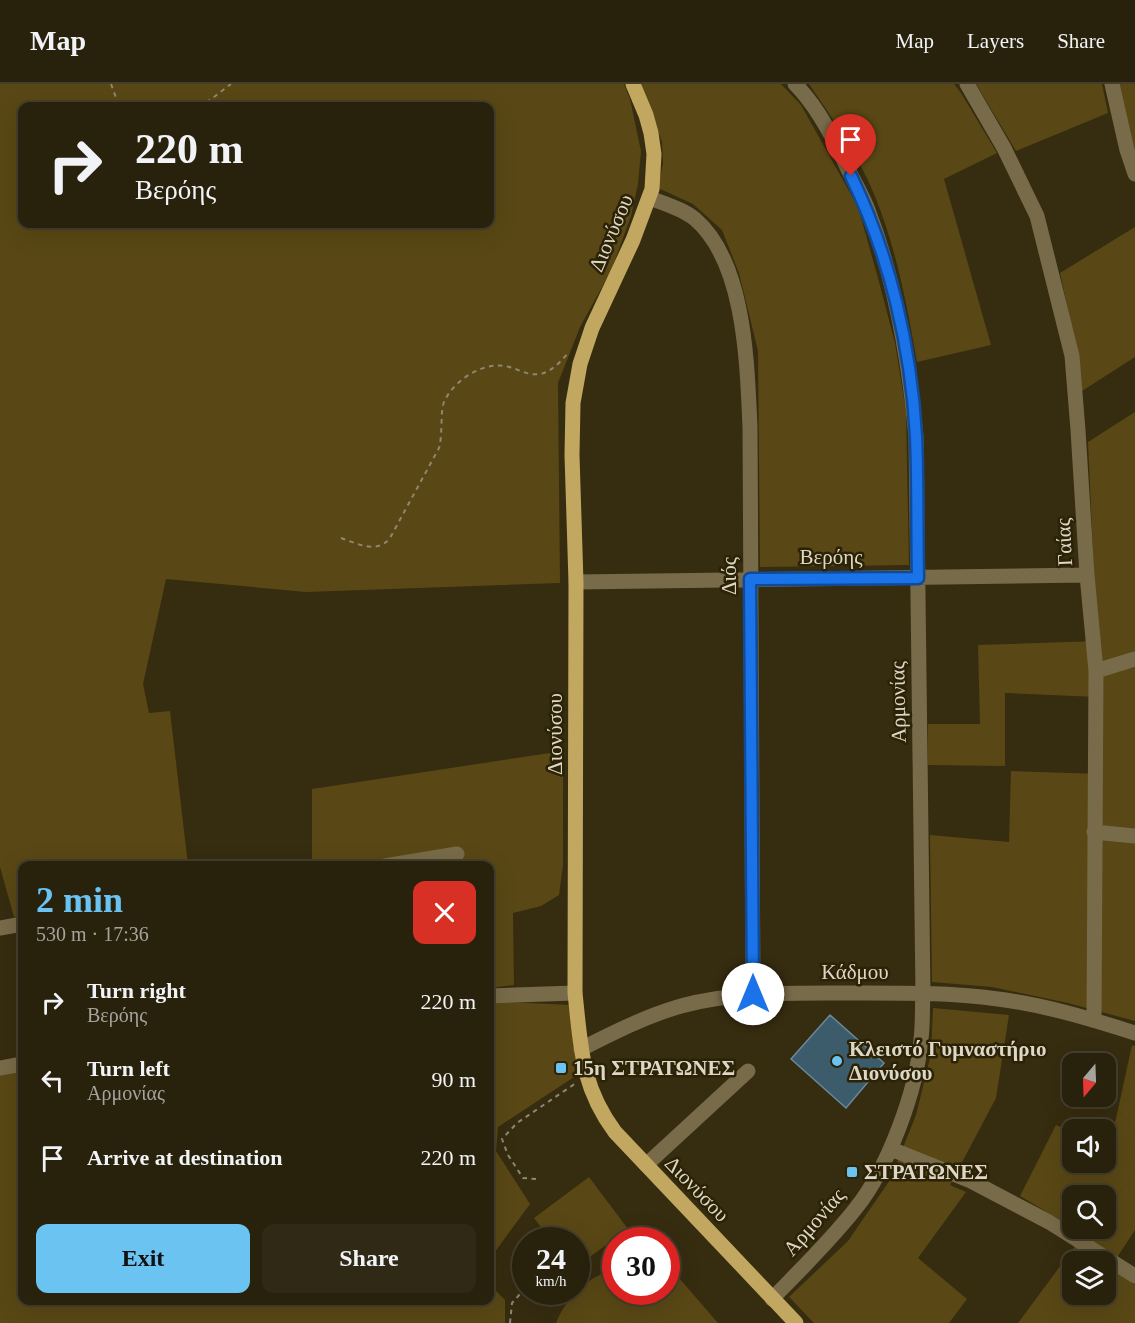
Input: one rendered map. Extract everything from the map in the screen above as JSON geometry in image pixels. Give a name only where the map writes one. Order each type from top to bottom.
[{"type":"main road","name":"Διονύσου","points":[[633,84],[646,115],[654,154],[654,177],[650,198],[592,328],[575,382],[571,425],[576,582],[575,993],[581,1049],[586,1077],[605,1118],[646,1165],[796,1323]]},
{"type":"street","name":"Αρμονίας","points":[[772,1299],[819,1251],[857,1207],[891,1149],[908,1101],[921,1041],[922,994],[915,427],[906,354],[893,289],[867,209],[835,142],[804,93],[795,84]]},
{"type":"street","name":"Γαίας","points":[[967,84],[1004,148],[1037,216],[1072,356],[1096,671],[1094,1020]]},
{"type":"street","points":[[1112,84],[1127,150],[1135,174]]},
{"type":"street","name":"Διός","points":[[650,198],[675,207],[695,219],[713,240],[729,270],[747,357],[750,427],[753,994]]},
{"type":"street","name":"Βερόης","points":[[576,582],[1087,575]]},
{"type":"street","points":[[1096,671],[1135,659]]},
{"type":"street","points":[[1094,832],[1135,836]]},
{"type":"street","points":[[415,861],[457,854]]},
{"type":"street","points":[[0,928],[18,925]]},
{"type":"street","points":[[494,996],[575,993]]},
{"type":"street","name":"Κάδμου","points":[[581,1049],[649,1017],[681,1006],[753,994],[922,994],[1000,999],[1032,1004],[1135,1033]]},
{"type":"street","points":[[0,1068],[18,1065]]},
{"type":"street","points":[[646,1165],[748,1071]]},
{"type":"street","points":[[891,1149],[971,1181],[1049,1222],[1135,1276]]},
{"type":"path","points":[[111,84],[118,102]]},
{"type":"path","points":[[206,102],[231,84]]},
{"type":"path","points":[[341,538],[364,546],[376,547],[385,544],[390,538],[439,448],[444,402],[450,392],[465,378],[489,366],[505,366],[531,375],[543,374],[554,368],[575,345]]},
{"type":"path","points":[[536,1179],[523,1179],[508,1155],[502,1139],[517,1123],[567,1087],[586,1077]]},
{"type":"path","points":[[510,1323],[512,1303]]},
{"type":"shaded area","points":[[0,84],[624,84],[630,99],[641,151],[638,184],[631,216],[611,271],[580,327],[558,383],[560,583],[306,592],[166,579],[143,684],[149,713],[170,711],[188,861],[18,861],[18,916],[14,917],[0,867]]},
{"type":"shaded area","points":[[640,84],[781,84],[801,105],[858,207],[895,343],[906,412],[909,565],[760,567],[758,351],[739,273],[722,230],[693,204],[658,188],[663,163],[662,142]]},
{"type":"shaded area","points":[[809,84],[954,84],[961,93],[997,153],[944,179],[991,345],[917,362],[895,255],[882,214],[853,151]]},
{"type":"shaded area","points":[[976,84],[1102,84],[1108,113],[1016,151]]},
{"type":"shaded area","points":[[1119,84],[1135,84],[1135,153]]},
{"type":"shaded area","points":[[1135,227],[1135,357],[1082,391],[1060,273]]},
{"type":"shaded area","points":[[1135,412],[1135,1021],[1068,1003],[992,987],[932,982],[930,835],[1009,842],[1011,771],[1099,774],[1097,697],[1005,693],[1005,766],[928,765],[928,724],[980,724],[978,645],[1097,641],[1088,442]]},
{"type":"shaded area","points":[[563,751],[563,865],[559,895],[541,906],[513,913],[514,985],[494,987],[494,861],[312,861],[312,789]]},
{"type":"shaded area","points":[[494,1003],[570,1005],[577,1075],[498,1127],[496,1151],[530,1204],[494,1253]]},
{"type":"shaded area","points":[[933,1008],[1009,1015],[996,1098],[950,1185],[966,1192],[918,1258],[967,1299],[949,1323],[814,1323],[789,1297],[848,1241],[890,1180],[916,1115],[931,1054]]},
{"type":"shaded area","points":[[1132,1045],[1135,1046],[1135,1230],[1116,1259],[1116,1251],[1071,1251],[1080,1239],[1116,1239],[1116,1185],[1062,1185],[1062,1221],[1020,1196],[1056,1125],[1062,1128],[1062,1173],[1116,1173],[1116,1119]]},
{"type":"shaded area","points":[[18,1072],[18,1305],[494,1305],[494,1289],[505,1300],[505,1323],[0,1323],[0,1074]]},
{"type":"shaded area","points":[[589,1177],[626,1227],[602,1227],[602,1248],[590,1257],[590,1227],[541,1227],[534,1218]]},
{"type":"shaded area","points":[[1062,1264],[1062,1305],[1116,1305],[1116,1272],[1135,1284],[1135,1323],[1018,1323]]},
{"type":"shaded area","points":[[602,1274],[602,1305],[680,1305],[680,1279],[718,1323],[556,1323],[566,1305],[590,1305],[590,1280]]},
{"type":"building","name":"Κλειστό Γυμναστήριο Διονύσου","points":[[830,1015],[884,1063],[846,1108],[791,1059]]},
{"type":"place","name":"Κλειστό Γυμναστήριο Διονύσου","points":[[837,1061]]},
{"type":"place","name":"15η ΣΤΡΑΤΩΝΕΣ","points":[[561,1068]]},
{"type":"place","name":"ΣΤΡΑΤΩΝΕΣ","points":[[852,1172]]},
{"type":"route","points":[[753,994],[750,579],[918,578],[916,437],[912,389],[893,289],[867,209],[851,176]]}]
